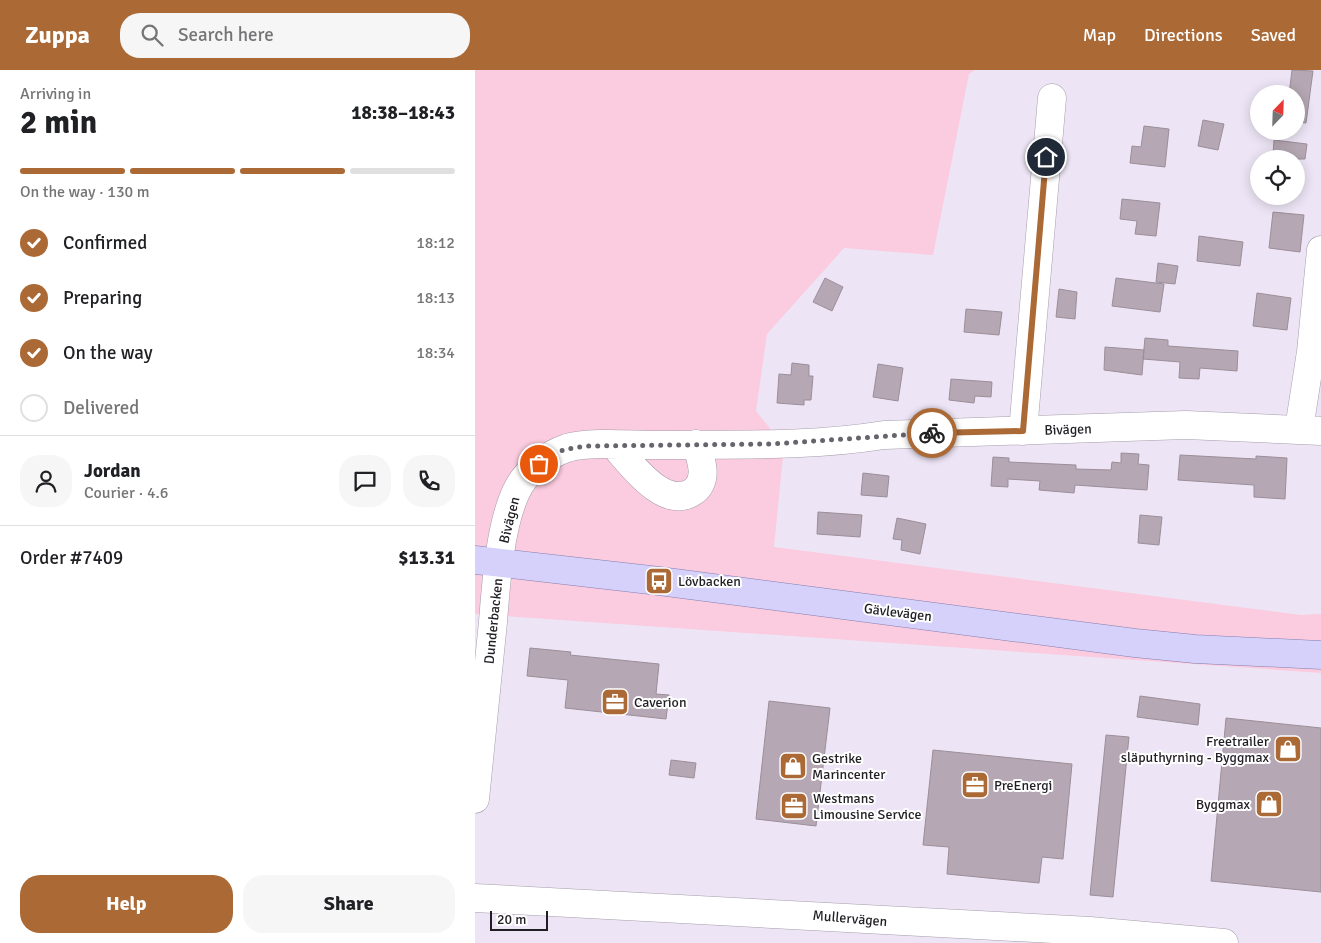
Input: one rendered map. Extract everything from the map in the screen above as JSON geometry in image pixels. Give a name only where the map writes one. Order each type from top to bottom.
[{"type":"main road","name":"Gävlevägen","points":[[487,561],[1135,643],[1195,649],[1321,655]]},
{"type":"street","points":[[1023,431],[1051,98]]},
{"type":"street","points":[[1310,430],[1311,352],[1321,250]]},
{"type":"street","name":"Bivägen","points":[[487,561],[507,519],[516,491],[531,471],[546,458],[567,448],[614,445],[849,441],[884,435],[1186,426],[1310,430]]},
{"type":"street","points":[[614,445],[648,482],[665,493],[678,497],[688,495],[698,488],[702,478],[703,467],[697,444]]},
{"type":"street","name":"Dunderbacken","points":[[475,799],[487,561]]},
{"type":"street","name":"Mullervägen","points":[[475,898],[1090,931],[1224,943]]},
{"type":"shaded area","points":[[475,70],[974,70],[969,74],[933,255],[844,248],[767,334],[756,411],[784,446],[774,547],[1301,615],[1321,614],[1321,673],[475,614]]},
{"type":"building","points":[[1292,70],[1313,71],[1306,123],[1305,85],[1290,85]]},
{"type":"building","points":[[1203,120],[1224,124],[1218,150],[1198,146]]},
{"type":"building","points":[[1144,126],[1169,129],[1165,167],[1130,163],[1132,146],[1141,147]]},
{"type":"building","points":[[1274,140],[1307,144],[1305,159],[1305,150],[1273,150]]},
{"type":"building","points":[[1122,199],[1160,203],[1156,236],[1135,234],[1137,221],[1120,219]]},
{"type":"building","points":[[1273,212],[1304,215],[1300,252],[1269,248]]},
{"type":"building","points":[[1199,236],[1243,242],[1240,266],[1197,261]]},
{"type":"building","points":[[1158,263],[1178,266],[1175,284],[1156,282]]},
{"type":"building","points":[[825,278],[843,287],[832,311],[813,302]]},
{"type":"building","points":[[1116,278],[1164,284],[1160,312],[1112,306]]},
{"type":"building","points":[[1059,289],[1077,292],[1075,319],[1056,317]]},
{"type":"building","points":[[1257,293],[1291,298],[1287,330],[1253,326]]},
{"type":"building","points":[[966,309],[1002,312],[999,335],[964,332]]},
{"type":"building","points":[[1145,338],[1168,340],[1168,346],[1238,351],[1237,371],[1200,368],[1199,379],[1179,378],[1180,362],[1143,359]]},
{"type":"building","points":[[1105,347],[1144,350],[1142,375],[1104,370]]},
{"type":"building","points":[[792,363],[809,365],[809,376],[813,376],[811,400],[804,400],[804,405],[777,403],[779,374],[791,375]]},
{"type":"building","points":[[878,364],[903,368],[898,401],[873,397]]},
{"type":"building","points":[[951,379],[992,382],[991,397],[975,396],[974,403],[949,400]]},
{"type":"building","points":[[1121,453],[1139,454],[1138,464],[1149,465],[1147,490],[1075,485],[1074,493],[1039,490],[1040,481],[1008,479],[1008,487],[991,486],[993,457],[1009,458],[1009,462],[1076,465],[1076,469],[1111,470],[1112,462],[1121,463]]},
{"type":"building","points":[[1180,455],[1256,459],[1256,456],[1287,458],[1285,499],[1254,497],[1254,485],[1178,480]]},
{"type":"building","points":[[863,473],[889,476],[887,497],[861,495]]},
{"type":"building","points":[[818,512],[862,515],[860,537],[817,534]]},
{"type":"building","points":[[1140,515],[1162,517],[1159,545],[1138,543]]},
{"type":"building","points":[[897,518],[926,524],[920,554],[901,550],[902,540],[893,539]]},
{"type":"building","points":[[530,648],[571,652],[570,655],[659,664],[656,694],[669,695],[666,719],[565,708],[568,680],[527,676]]},
{"type":"building","points":[[1140,696],[1200,704],[1198,725],[1137,717]]},
{"type":"building","points":[[769,701],[830,708],[816,826],[756,819]]},
{"type":"building","name":"Byggmax","points":[[1226,718],[1321,728],[1321,892],[1211,881]]},
{"type":"building","points":[[1106,735],[1129,737],[1113,897],[1090,895]]},
{"type":"building","points":[[933,750],[1072,764],[1063,859],[1042,857],[1039,883],[947,874],[949,847],[923,845]]},
{"type":"building","points":[[671,760],[696,763],[694,778],[669,775]]},
{"type":"way so far","points":[[539,464],[546,458],[567,448],[587,446],[771,444],[849,441],[884,435],[932,433]]},
{"type":"place","name":"Lövbacken","points":[[659,581]]},
{"type":"place","name":"Caverion","points":[[615,702]]},
{"type":"place","name":"Freetrailer släputhyrning - Byggmax","points":[[1288,749]]},
{"type":"place","name":"Gestrike Marincenter","points":[[793,766]]},
{"type":"place","name":"PreEnergi","points":[[975,785]]},
{"type":"place","name":"Byggmax","points":[[1269,804]]},
{"type":"place","name":"Westmans Limousine Service","points":[[794,806]]},
{"type":"route","points":[[932,433],[1023,431],[1046,157]]}]
